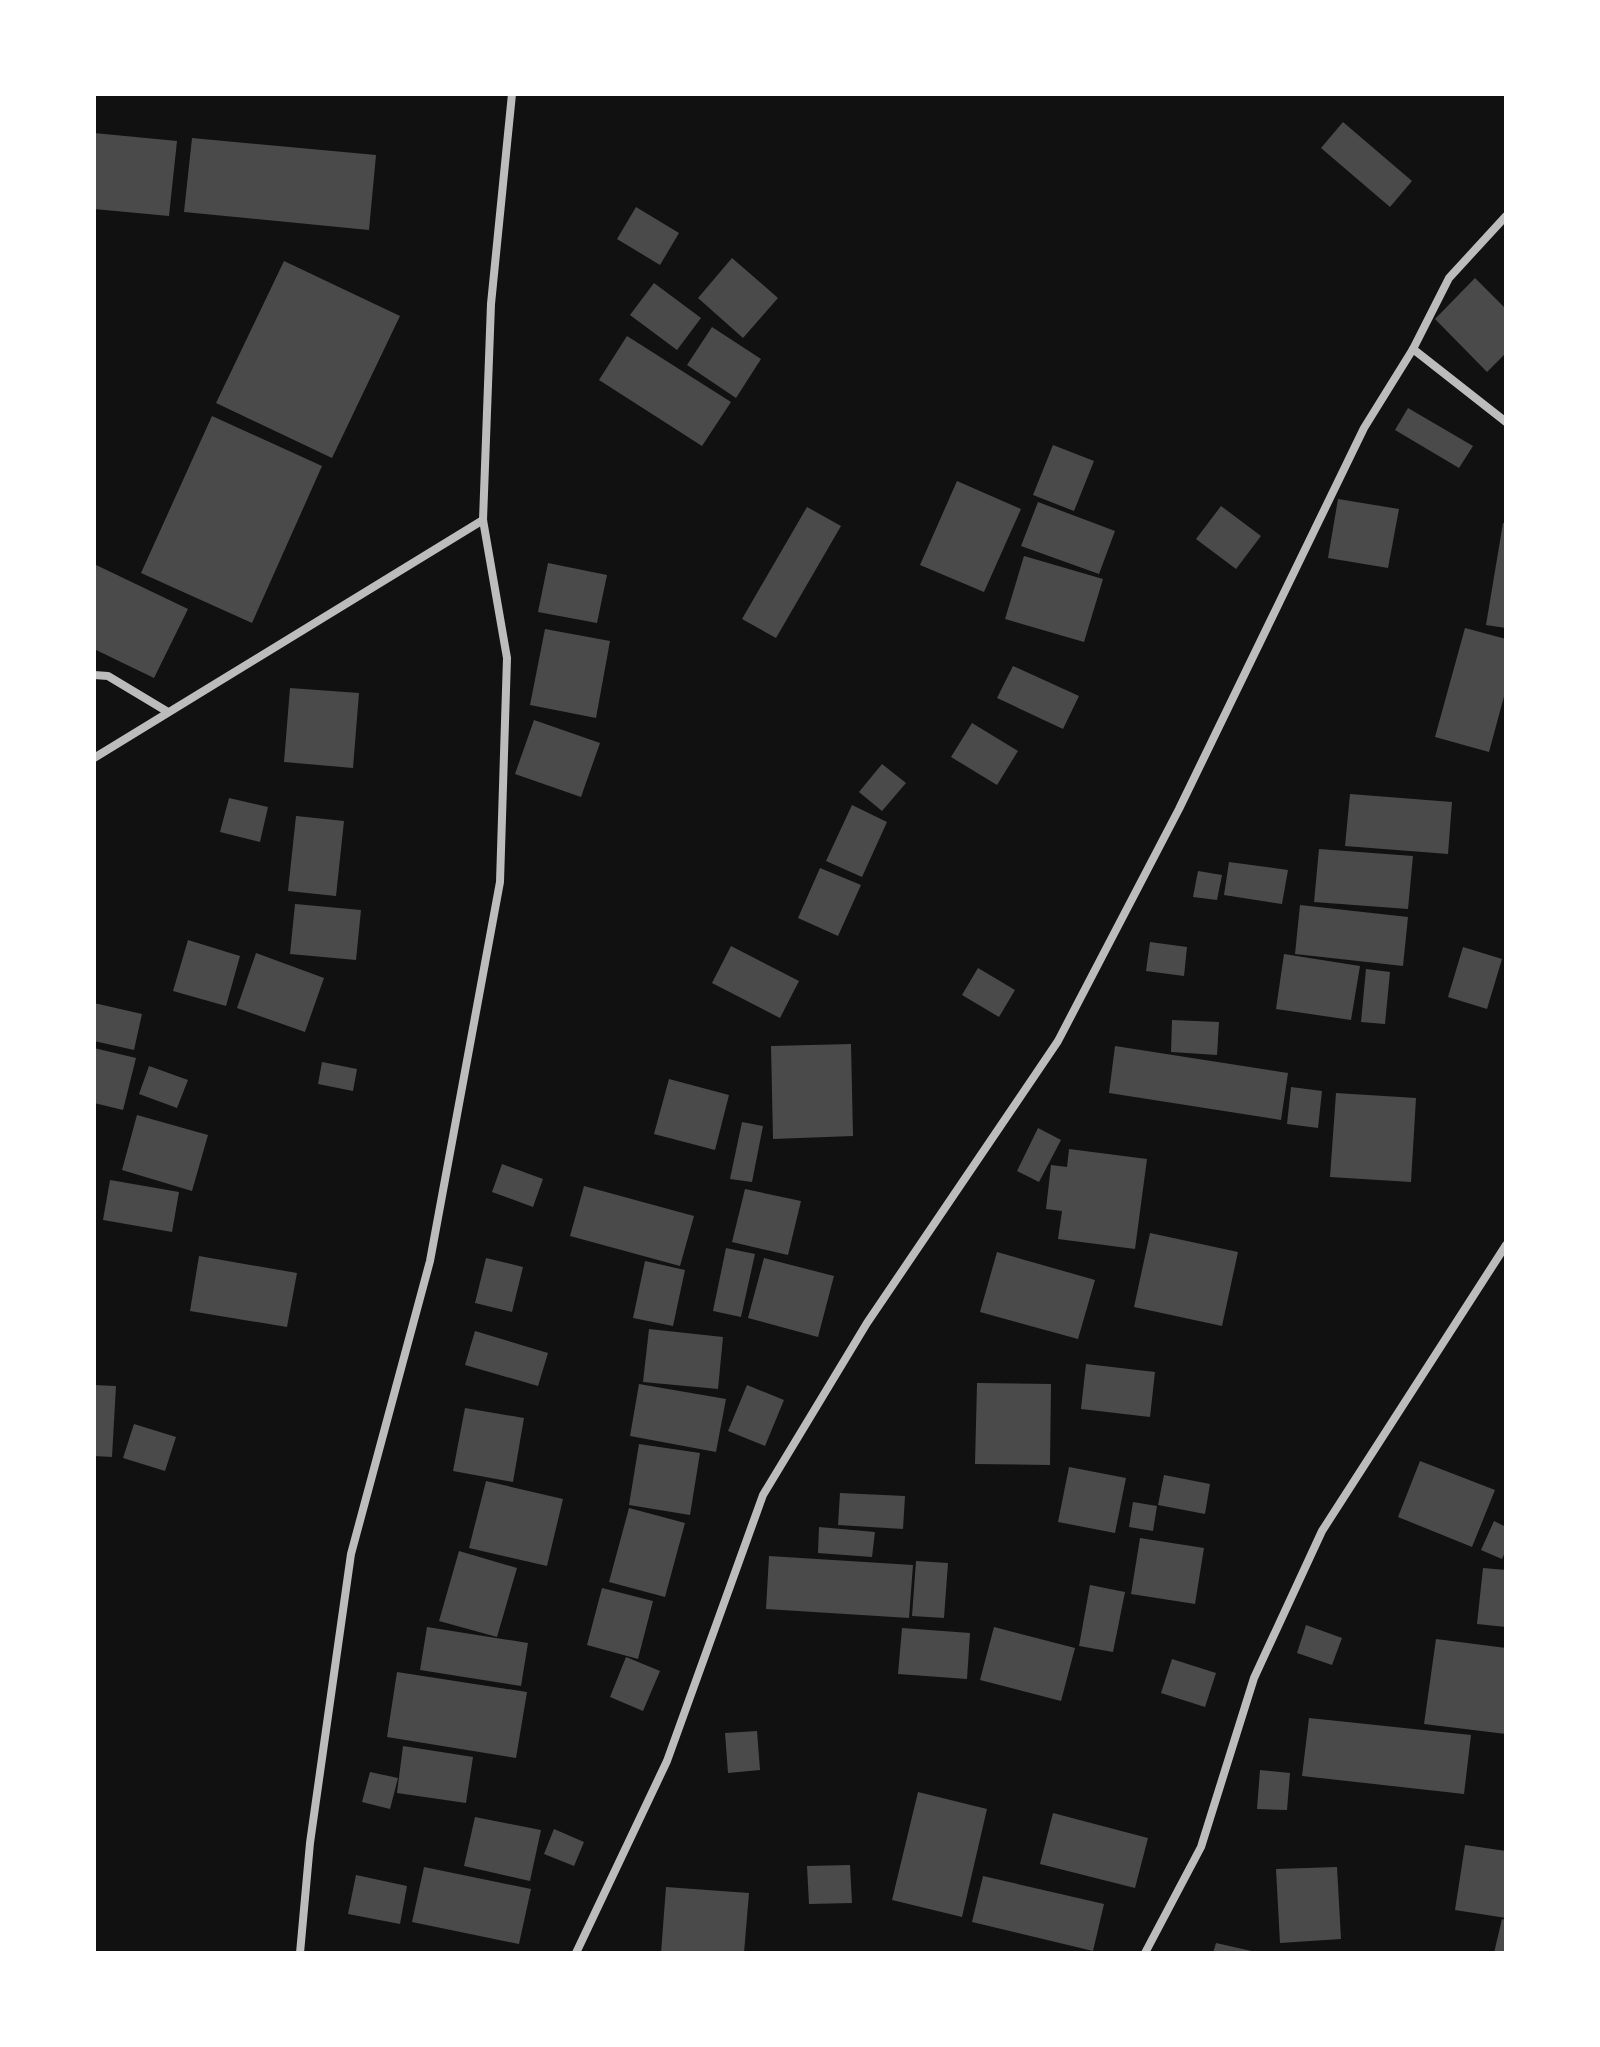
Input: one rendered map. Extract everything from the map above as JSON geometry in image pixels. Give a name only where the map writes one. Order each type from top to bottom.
[{"type":"street","points":[[300,1953],[310,1843],[351,1554],[430,1261],[500,882],[507,658],[483,520],[491,304],[512,94]]},
{"type":"street","points":[[576,1953],[667,1761],[763,1495],[867,1323],[1058,1041],[1179,809],[1364,428],[1413,349],[1449,278],[1506,216]]},
{"type":"street","points":[[1413,349],[1506,422]]},
{"type":"street","points":[[94,758],[483,520]]},
{"type":"street","points":[[94,675],[108,676],[168,712]]},
{"type":"street","points":[[1145,1953],[1201,1847],[1254,1678],[1322,1531],[1506,1245]]},
{"type":"building","points":[[1343,122],[1412,181],[1390,207],[1321,148]]},
{"type":"building","points":[[94,133],[177,141],[169,216],[94,209]]},
{"type":"building","points":[[192,138],[376,155],[369,230],[184,212]]},
{"type":"building","points":[[636,207],[679,233],[660,265],[617,239]]},
{"type":"building","points":[[732,258],[778,298],[743,338],[698,298]]},
{"type":"building","points":[[284,261],[400,316],[332,458],[216,403]]},
{"type":"building","points":[[1475,278],[1506,309],[1506,353],[1487,372],[1435,319]]},
{"type":"building","points":[[654,283],[701,318],[677,350],[630,315]]},
{"type":"building","points":[[712,327],[761,359],[736,398],[687,365]]},
{"type":"building","points":[[627,336],[731,402],[702,446],[599,380]]},
{"type":"building","points":[[1408,408],[1473,446],[1459,468],[1395,430]]},
{"type":"building","points":[[212,416],[322,466],[252,623],[141,573]]},
{"type":"building","points":[[1053,445],[1094,461],[1074,511],[1033,495]]},
{"type":"building","points":[[957,481],[1021,509],[984,592],[920,565]]},
{"type":"building","points":[[1338,499],[1399,509],[1388,568],[1328,558]]},
{"type":"building","points":[[1038,502],[1115,531],[1099,574],[1021,546]]},
{"type":"building","points":[[1221,506],[1261,536],[1236,569],[1196,539]]},
{"type":"building","points":[[807,507],[841,526],[776,638],[742,619]]},
{"type":"building","points":[[1503,523],[1506,523],[1506,628],[1486,625]]},
{"type":"building","points":[[1024,556],[1103,579],[1084,642],[1005,619]]},
{"type":"building","points":[[548,563],[607,575],[597,623],[538,612]]},
{"type":"building","points":[[94,564],[188,609],[154,678],[94,649]]},
{"type":"building","points":[[1465,628],[1506,639],[1506,689],[1489,752],[1435,737]]},
{"type":"building","points":[[545,629],[610,641],[596,718],[530,705]]},
{"type":"building","points":[[1013,666],[1079,696],[1063,729],[997,698]]},
{"type":"building","points":[[290,688],[359,693],[353,768],[284,762]]},
{"type":"building","points":[[534,720],[600,743],[581,797],[515,774]]},
{"type":"building","points":[[972,723],[1018,751],[997,785],[951,757]]},
{"type":"building","points":[[882,764],[906,783],[882,811],[859,792]]},
{"type":"building","points":[[1350,794],[1452,802],[1448,854],[1345,846]]},
{"type":"building","points":[[229,798],[268,807],[260,842],[220,832]]},
{"type":"building","points":[[852,805],[887,822],[862,877],[826,861]]},
{"type":"building","points":[[296,816],[344,821],[336,896],[288,891]]},
{"type":"building","points":[[1319,849],[1413,856],[1408,909],[1314,902]]},
{"type":"building","points":[[1229,862],[1288,870],[1282,904],[1224,895]]},
{"type":"building","points":[[820,868],[861,885],[838,936],[798,918]]},
{"type":"building","points":[[1198,871],[1222,875],[1217,900],[1193,897]]},
{"type":"building","points":[[295,904],[361,910],[356,960],[290,954]]},
{"type":"building","points":[[1300,905],[1408,917],[1403,966],[1295,954]]},
{"type":"building","points":[[188,940],[240,956],[226,1006],[173,991]]},
{"type":"building","points":[[1150,942],[1187,947],[1184,976],[1146,971]]},
{"type":"building","points":[[731,946],[799,981],[780,1018],[712,983]]},
{"type":"building","points":[[1463,947],[1502,959],[1487,1009],[1448,997]]},
{"type":"building","points":[[256,953],[324,978],[305,1032],[237,1008]]},
{"type":"building","points":[[1284,954],[1360,966],[1351,1020],[1276,1009]]},
{"type":"building","points":[[978,968],[1015,990],[999,1017],[962,995]]},
{"type":"building","points":[[1366,969],[1390,972],[1385,1024],[1361,1022]]},
{"type":"building","points":[[94,1003],[142,1014],[134,1050],[94,1041]]},
{"type":"building","points":[[1172,1020],[1219,1022],[1217,1055],[1171,1052]]},
{"type":"building","points":[[851,1044],[853,1136],[773,1139],[771,1046]]},
{"type":"building","points":[[1115,1046],[1288,1073],[1281,1120],[1109,1093]]},
{"type":"building","points":[[94,1048],[136,1058],[123,1110],[94,1103]]},
{"type":"building","points":[[322,1062],[357,1069],[353,1091],[318,1084]]},
{"type":"building","points":[[149,1066],[188,1080],[177,1108],[139,1094]]},
{"type":"building","points":[[669,1079],[729,1095],[715,1150],[654,1134]]},
{"type":"building","points":[[1291,1087],[1322,1091],[1318,1128],[1287,1124]]},
{"type":"building","points":[[1336,1093],[1416,1098],[1411,1182],[1330,1177]]},
{"type":"building","points":[[137,1115],[208,1135],[192,1191],[122,1170]]},
{"type":"building","points":[[742,1122],[763,1126],[752,1182],[730,1179]]},
{"type":"building","points":[[1038,1128],[1061,1140],[1039,1182],[1017,1171]]},
{"type":"building","points":[[1069,1149],[1147,1159],[1135,1249],[1058,1239],[1062,1211],[1046,1209],[1051,1165],[1067,1167]]},
{"type":"building","points":[[502,1164],[543,1179],[533,1207],[492,1192]]},
{"type":"building","points":[[110,1180],[179,1192],[172,1232],[103,1220]]},
{"type":"building","points":[[584,1186],[694,1216],[680,1266],[570,1236]]},
{"type":"building","points":[[745,1189],[801,1201],[788,1255],[732,1242]]},
{"type":"building","points":[[1150,1233],[1238,1252],[1222,1326],[1134,1307]]},
{"type":"building","points":[[726,1248],[755,1254],[741,1317],[713,1311]]},
{"type":"building","points":[[997,1252],[1095,1280],[1078,1339],[980,1312]]},
{"type":"building","points":[[199,1256],[297,1273],[287,1327],[190,1311]]},
{"type":"building","points":[[486,1258],[523,1267],[512,1312],[475,1303]]},
{"type":"building","points":[[764,1258],[834,1276],[818,1337],[748,1318]]},
{"type":"building","points":[[645,1261],[685,1270],[673,1326],[633,1318]]},
{"type":"building","points":[[649,1329],[723,1337],[718,1389],[643,1382]]},
{"type":"building","points":[[475,1331],[548,1353],[538,1386],[465,1365]]},
{"type":"building","points":[[1086,1364],[1155,1372],[1150,1417],[1081,1409]]},
{"type":"building","points":[[977,1383],[1051,1384],[1050,1465],[975,1464]]},
{"type":"building","points":[[639,1384],[726,1399],[716,1452],[630,1436]]},
{"type":"building","points":[[94,1385],[116,1386],[112,1457],[94,1456]]},
{"type":"building","points":[[747,1385],[784,1400],[765,1446],[728,1431]]},
{"type":"building","points":[[465,1408],[524,1418],[513,1482],[453,1471]]},
{"type":"building","points":[[134,1424],[176,1437],[165,1471],[123,1458]]},
{"type":"building","points":[[639,1444],[700,1453],[690,1515],[629,1505]]},
{"type":"building","points":[[1420,1461],[1495,1490],[1472,1547],[1398,1517]]},
{"type":"building","points":[[1069,1467],[1126,1478],[1115,1533],[1058,1522]]},
{"type":"building","points":[[1164,1475],[1210,1484],[1205,1514],[1158,1505]]},
{"type":"building","points":[[486,1481],[563,1499],[547,1566],[469,1548]]},
{"type":"building","points":[[840,1493],[905,1496],[903,1529],[838,1525]]},
{"type":"building","points":[[1133,1502],[1157,1506],[1153,1531],[1129,1527]]},
{"type":"building","points":[[629,1508],[685,1523],[665,1597],[609,1582]]},
{"type":"building","points":[[1494,1521],[1506,1527],[1506,1550],[1502,1559],[1481,1550]]},
{"type":"building","points":[[819,1527],[875,1532],[872,1557],[818,1553]]},
{"type":"building","points":[[1140,1538],[1204,1548],[1195,1604],[1131,1594]]},
{"type":"building","points":[[459,1551],[517,1568],[497,1637],[439,1621]]},
{"type":"building","points":[[769,1556],[913,1565],[909,1618],[766,1609]]},
{"type":"building","points":[[916,1561],[948,1563],[944,1618],[912,1616]]},
{"type":"building","points":[[1483,1568],[1506,1570],[1506,1627],[1477,1624]]},
{"type":"building","points":[[1090,1585],[1125,1592],[1113,1652],[1079,1646]]},
{"type":"building","points":[[602,1588],[653,1601],[638,1659],[587,1645]]},
{"type":"building","points":[[1306,1625],[1342,1638],[1332,1665],[1297,1653]]},
{"type":"building","points":[[427,1627],[528,1643],[521,1686],[420,1670]]},
{"type":"building","points":[[994,1627],[1075,1648],[1061,1701],[980,1680]]},
{"type":"building","points":[[902,1628],[970,1633],[967,1679],[898,1674]]},
{"type":"building","points":[[1436,1639],[1506,1648],[1506,1734],[1424,1724]]},
{"type":"building","points":[[626,1657],[660,1671],[643,1711],[610,1697]]},
{"type":"building","points":[[1172,1659],[1216,1673],[1205,1707],[1161,1693]]},
{"type":"building","points":[[397,1672],[527,1692],[516,1758],[387,1737]]},
{"type":"building","points":[[1309,1718],[1471,1735],[1464,1794],[1302,1776]]},
{"type":"building","points":[[757,1731],[760,1770],[728,1773],[725,1733]]},
{"type":"building","points":[[403,1746],[473,1757],[466,1803],[397,1793]]},
{"type":"building","points":[[1260,1770],[1290,1773],[1287,1810],[1257,1809]]},
{"type":"building","points":[[370,1772],[398,1778],[390,1809],[362,1802]]},
{"type":"building","points":[[918,1792],[987,1809],[962,1917],[892,1900]]},
{"type":"building","points":[[1053,1813],[1148,1838],[1135,1888],[1040,1864]]},
{"type":"building","points":[[475,1817],[541,1830],[530,1881],[464,1866]]},
{"type":"building","points":[[554,1829],[584,1842],[574,1866],[544,1854]]},
{"type":"building","points":[[1465,1845],[1506,1851],[1506,1918],[1455,1910]]},
{"type":"building","points":[[850,1865],[852,1903],[809,1904],[807,1866]]},
{"type":"building","points":[[424,1867],[531,1889],[519,1944],[412,1922]]},
{"type":"building","points":[[1337,1867],[1341,1939],[1280,1943],[1276,1869]]},
{"type":"building","points":[[356,1875],[407,1886],[400,1924],[348,1914]]},
{"type":"building","points":[[983,1876],[1104,1904],[1093,1951],[972,1922]]},
{"type":"building","points":[[666,1887],[749,1893],[744,1953],[661,1953]]},
{"type":"building","points":[[1502,1919],[1506,1920],[1506,1953],[1494,1953]]},
{"type":"building","points":[[1216,1943],[1256,1952],[1256,1953],[1213,1953]]}]
